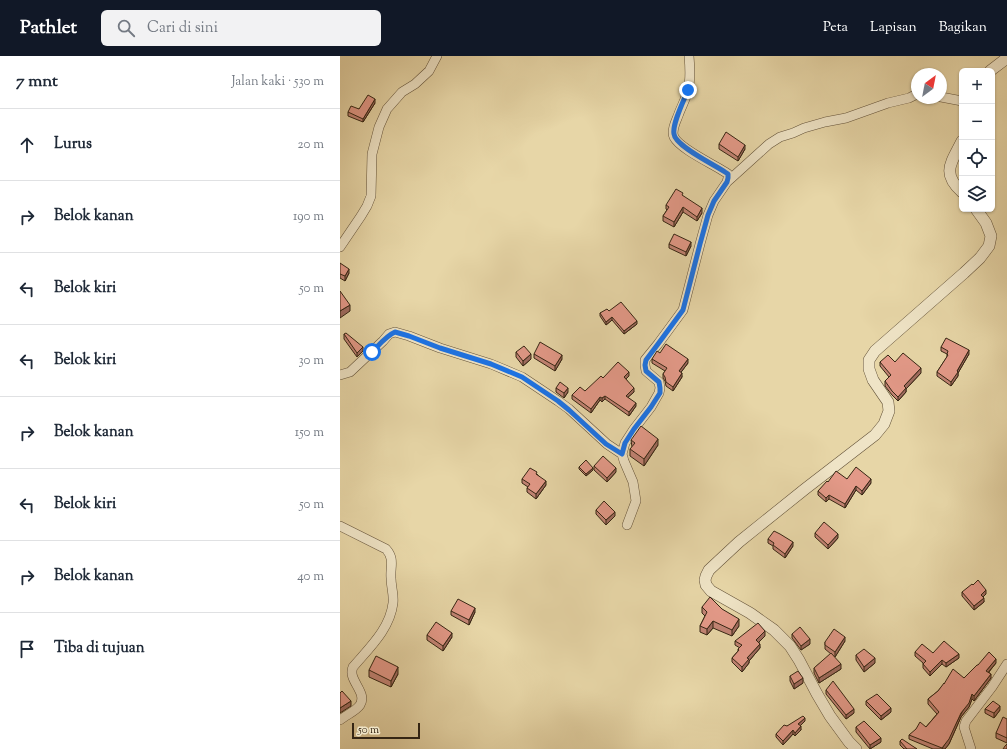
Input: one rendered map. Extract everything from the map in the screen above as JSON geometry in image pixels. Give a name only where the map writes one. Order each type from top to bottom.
[{"type":"street","points":[[340,247],[364,211],[371,196],[372,154],[387,109],[402,92],[415,84],[429,71],[437,56]]},
{"type":"street","points":[[690,56],[688,90],[677,119],[674,136],[679,142],[697,155],[728,174],[727,182]]},
{"type":"street","points":[[994,68],[1007,58]]},
{"type":"street","points":[[627,525],[636,501],[633,482],[622,454],[625,443],[660,393],[659,382],[646,371],[646,360],[683,310],[708,215],[714,201],[727,182],[769,144],[780,137],[804,128],[846,118],[888,103],[911,97]]},
{"type":"street","points":[[947,98],[959,100]]},
{"type":"street","points":[[959,148],[949,171],[950,178],[959,189]]},
{"type":"street","points":[[856,749],[830,716],[816,694],[799,660],[790,646],[774,630],[756,617],[711,591],[706,585],[705,580],[709,570],[739,542],[875,435],[884,424],[889,411],[888,402],[873,380],[869,369],[869,360],[875,351],[980,258],[988,246],[991,236],[986,223],[978,212]]},
{"type":"street","points":[[340,375],[350,372],[389,334],[395,332],[491,364],[522,377],[558,401],[606,444],[622,454]]},
{"type":"street","points":[[340,526],[386,549],[390,553],[393,592],[391,614],[387,623],[378,637],[351,670],[352,677],[362,694],[362,700],[357,708],[340,720]]},
{"type":"street","points":[[971,749],[964,728],[966,721],[1007,664]]},
{"type":"building","points":[[368,95],[375,99],[363,119],[348,112],[351,106],[359,109]]},
{"type":"building","points":[[726,132],[745,145],[738,157],[719,144]]},
{"type":"building","points":[[676,189],[683,193],[682,195],[702,208],[697,217],[683,207],[674,222],[663,216],[669,207],[666,205]]},
{"type":"building","points":[[674,234],[691,242],[686,252],[669,244]]},
{"type":"building","points":[[340,263],[349,269],[345,276],[340,274]]},
{"type":"building","points":[[340,291],[350,305],[340,311]]},
{"type":"building","points":[[621,302],[637,321],[624,331],[612,317],[606,322],[600,313],[607,309],[609,311]]},
{"type":"building","points":[[346,333],[363,347],[357,353],[344,334]]},
{"type":"building","points":[[946,338],[969,350],[951,382],[937,372],[948,355],[948,351],[941,347]]},
{"type":"building","points":[[540,342],[562,355],[555,366],[534,354]]},
{"type":"building","points":[[666,344],[688,359],[679,371],[682,373],[673,387],[666,382],[663,374],[667,368],[652,359],[657,351],[660,353]]},
{"type":"building","points":[[524,346],[531,354],[523,361],[516,352]]},
{"type":"building","points":[[903,353],[921,368],[904,386],[906,388],[898,397],[885,381],[891,375],[880,362],[888,355],[895,362]]},
{"type":"building","points":[[618,362],[629,372],[624,377],[634,388],[626,396],[636,403],[629,412],[605,396],[602,398],[600,397],[591,409],[572,395],[580,387],[585,391],[601,376],[603,378]]},
{"type":"building","points":[[560,382],[568,388],[564,393],[556,388]]},
{"type":"building","points":[[641,426],[658,439],[644,459],[630,449],[635,443],[631,440]]},
{"type":"building","points":[[603,456],[616,468],[607,478],[594,466]]},
{"type":"building","points":[[586,460],[593,468],[586,474],[579,467]]},
{"type":"building","points":[[856,467],[871,479],[862,491],[856,486],[845,504],[829,495],[826,498],[818,491],[827,481],[828,482],[836,471],[847,479]]},
{"type":"building","points":[[530,468],[537,472],[536,474],[546,481],[536,494],[527,488],[530,484],[522,479]]},
{"type":"building","points":[[604,501],[615,512],[606,520],[596,510]]},
{"type":"building","points":[[824,522],[838,534],[828,545],[815,533]]},
{"type":"building","points":[[774,531],[793,542],[785,554],[768,539]]},
{"type":"building","points":[[978,580],[986,590],[981,595],[984,598],[974,606],[962,592]]},
{"type":"building","points":[[710,597],[722,609],[739,619],[732,630],[713,621],[707,629],[700,626],[707,612],[702,607]]},
{"type":"building","points":[[458,599],[475,608],[469,620],[451,611]]},
{"type":"building","points":[[436,622],[452,633],[443,646],[427,635]]},
{"type":"building","points":[[758,623],[765,631],[756,640],[760,644],[747,658],[749,659],[742,667],[732,658],[742,645],[735,641]]},
{"type":"building","points":[[800,627],[810,639],[801,646],[792,634]]},
{"type":"building","points":[[834,629],[845,637],[835,652],[825,645],[825,642]]},
{"type":"building","points":[[944,641],[959,654],[946,663],[942,660],[930,672],[923,664],[926,661],[915,652],[922,644],[933,653]]},
{"type":"building","points":[[864,649],[875,658],[864,667],[856,655]]},
{"type":"building","points":[[989,652],[996,659],[986,671],[991,674],[974,696],[972,694],[969,703],[961,713],[949,739],[942,748],[909,735],[916,729],[920,722],[926,727],[939,712],[928,699],[944,684],[953,669],[964,678]]},
{"type":"building","points":[[831,653],[841,664],[819,678],[814,668]]},
{"type":"building","points":[[376,656],[398,667],[391,681],[369,670]]},
{"type":"building","points":[[798,671],[803,678],[794,684],[790,676]]},
{"type":"building","points":[[833,681],[854,709],[846,715],[826,690]]},
{"type":"building","points":[[342,691],[351,701],[340,708],[340,693]]},
{"type":"building","points":[[877,694],[891,708],[881,716],[866,701]]},
{"type":"building","points":[[993,701],[1000,706],[994,713],[985,709]]},
{"type":"building","points":[[803,716],[805,718],[798,724],[801,726],[795,733],[793,730],[783,741],[776,734],[784,725],[787,726]]},
{"type":"building","points":[[1003,717],[1007,719],[1007,738],[996,733]]},
{"type":"building","points":[[864,721],[881,738],[870,745],[856,727]]},
{"type":"building","points":[[902,739],[917,749],[907,749],[900,741]]},
{"type":"building","points":[[1007,744],[1007,749],[1003,749],[1005,746]]},
{"type":"route","points":[[372,352],[389,334],[395,332],[491,364],[522,377],[544,391],[569,410],[606,444],[622,454],[625,443],[660,393],[659,382],[646,371],[646,360],[683,310],[708,215],[714,201],[727,182],[728,178],[728,174],[688,149],[674,136],[677,119],[688,90]]}]
